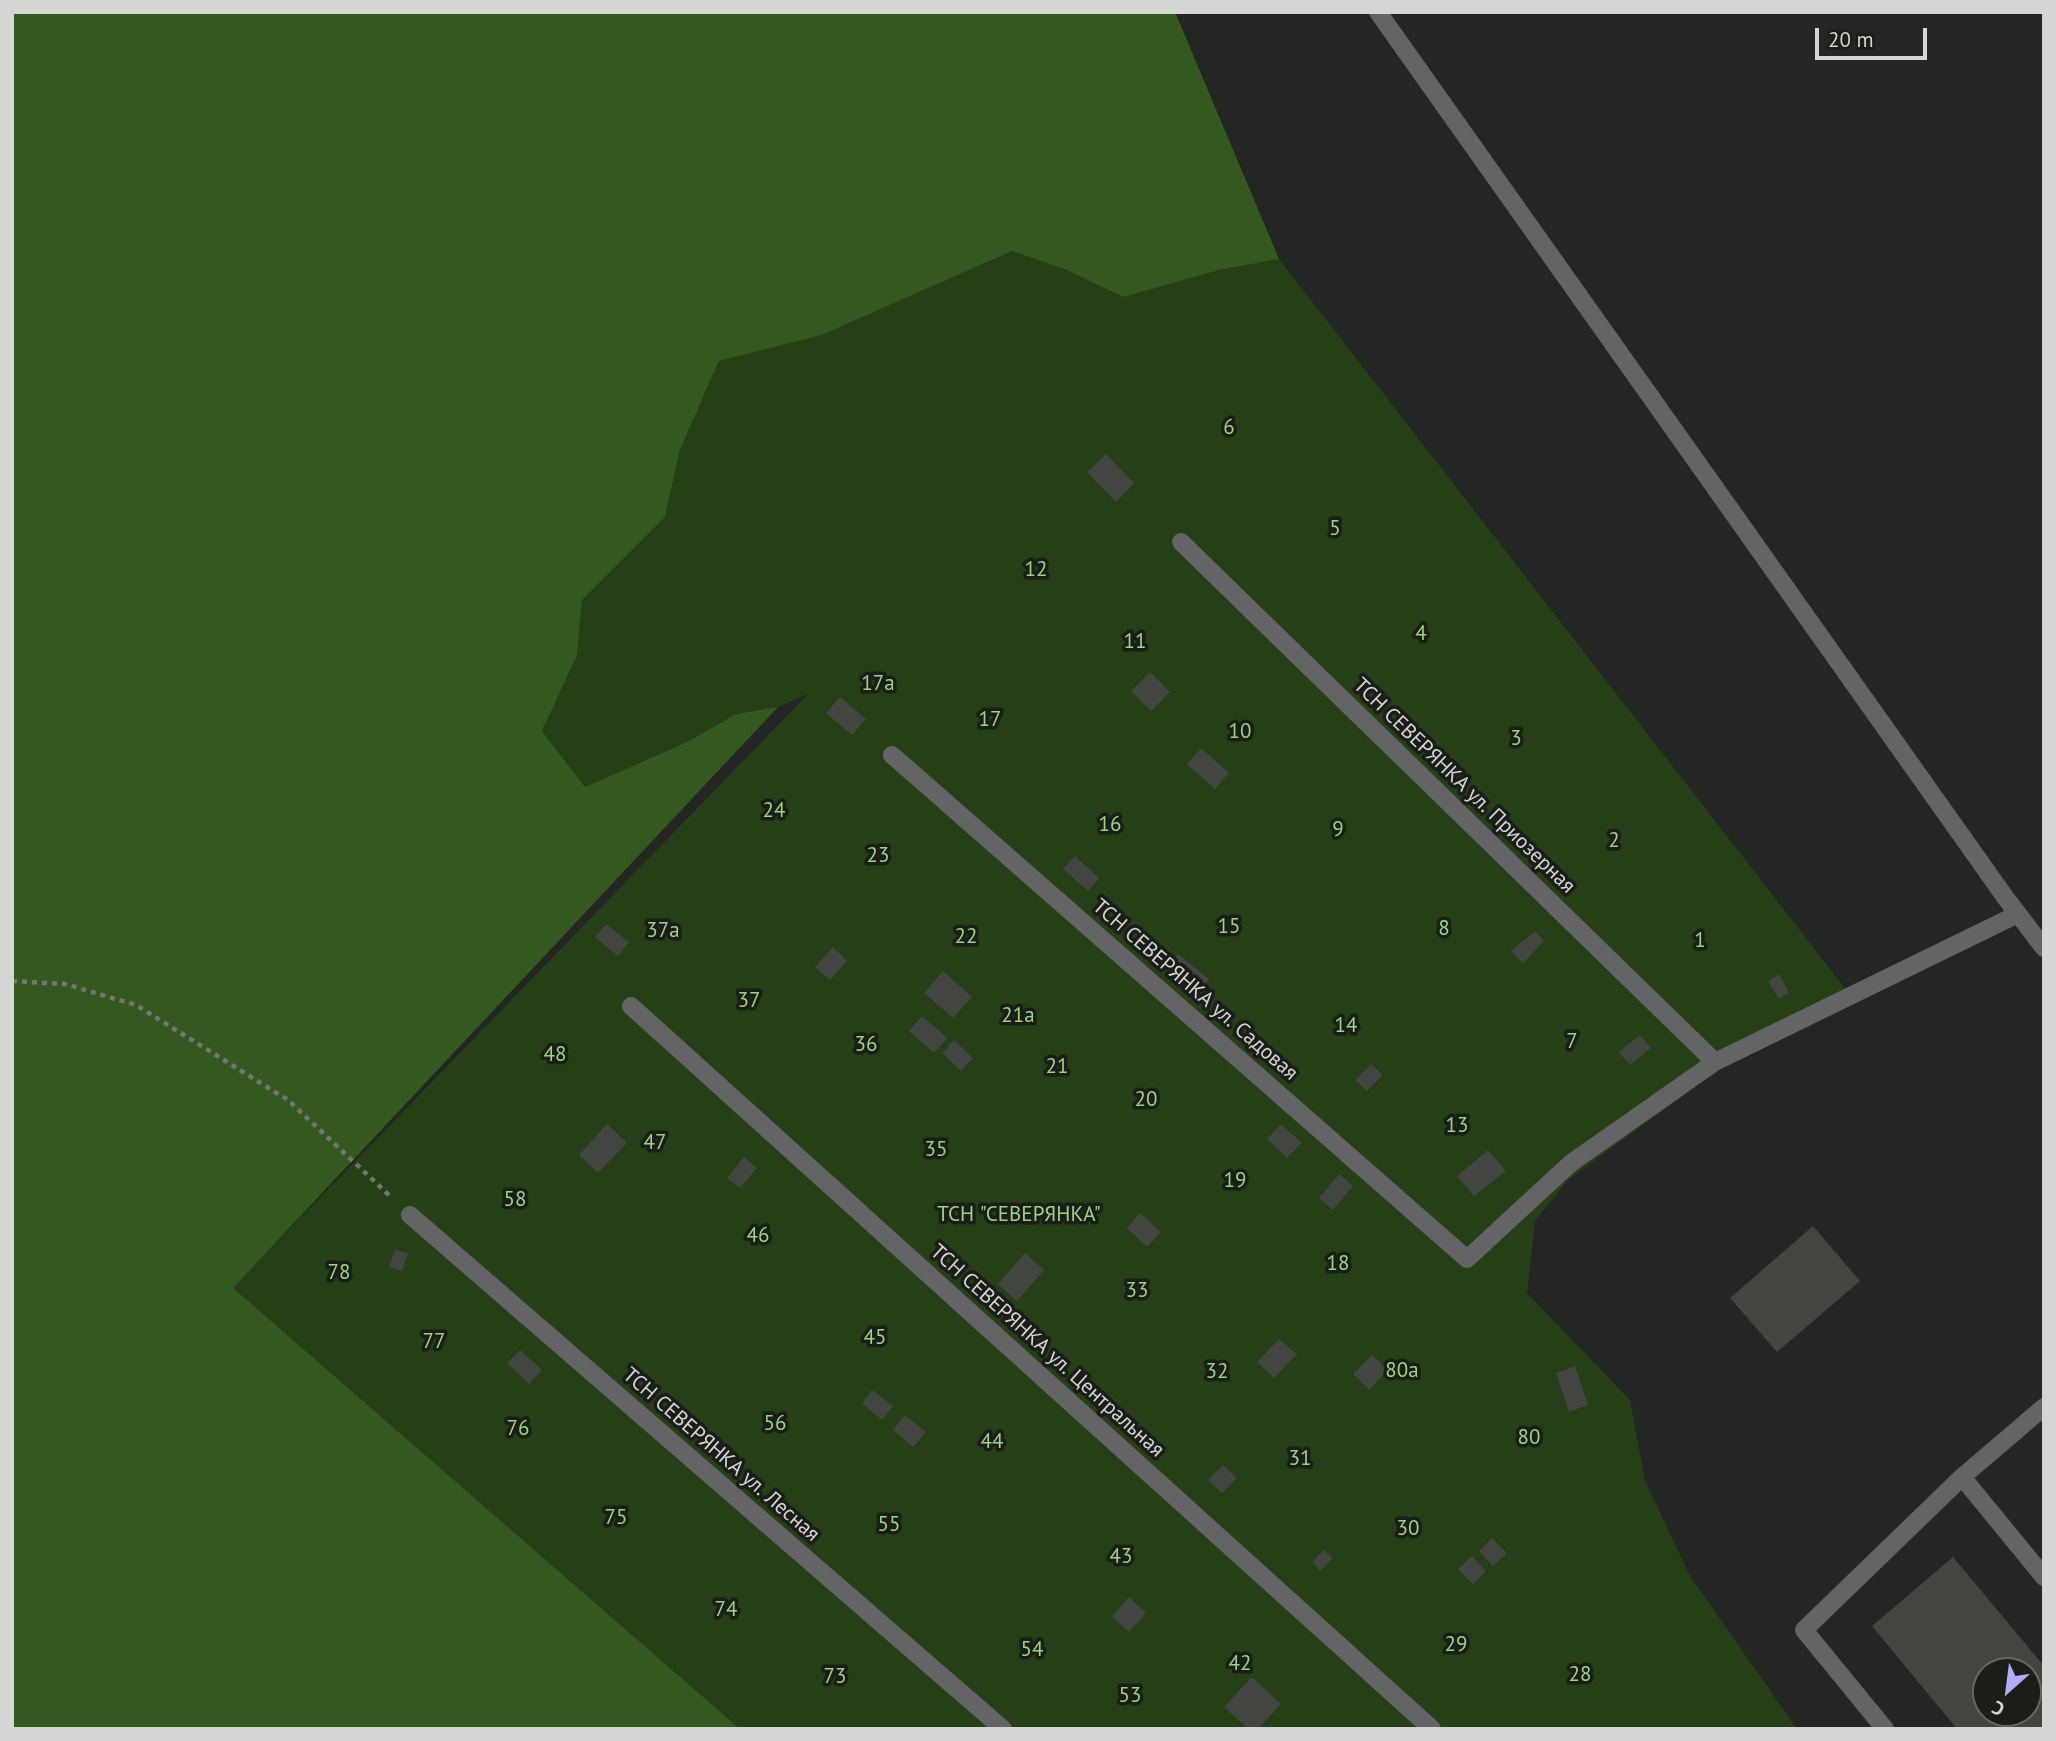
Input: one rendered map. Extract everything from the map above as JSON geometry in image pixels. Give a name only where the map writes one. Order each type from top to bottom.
[{"type":"lane","points":[[1378,12],[2044,948]]},
{"type":"lane","name":"ТСН СЕВЕРЯНКА ул. Приозерная","points":[[1181,542],[1715,1062]]},
{"type":"lane","name":"ТСН СЕВЕРЯНКА ул. Садовая","points":[[892,755],[1467,1259],[1571,1163],[1715,1062]]},
{"type":"lane","points":[[1715,1062],[2018,914]]},
{"type":"lane","name":"ТСН СЕВЕРЯНКА ул. Центральная","points":[[631,1006],[1432,1729]]},
{"type":"lane","name":"ТСН СЕВЕРЯНКА ул. Лесная","points":[[410,1215],[1003,1729]]},
{"type":"lane","points":[[1885,1729],[1804,1630],[1962,1477],[2044,1407]]},
{"type":"lane","points":[[1962,1477],[2044,1577]]},
{"type":"path","points":[[12,981],[65,984],[136,1005],[288,1100],[410,1215]]},
{"type":"green space","points":[[12,12],[1175,12],[1279,259],[1219,270],[1123,297],[1067,270],[1012,251],[822,335],[719,361],[680,450],[665,517],[582,600],[577,655],[542,731],[585,787],[687,742],[736,714],[778,707],[233,1288],[740,1729],[12,1729]]},
{"type":"green space","name":"ТСН \"СЕВЕРЯНКА\"","points":[[1012,251],[1067,270],[1219,270],[1279,259],[1854,1000],[1722,1067],[1568,1180],[1535,1221],[1527,1293],[1630,1400],[1645,1481],[1690,1576],[1797,1729],[740,1729],[232,1288],[808,694],[778,707],[736,714],[687,742],[585,787],[542,731],[577,655],[582,600],[665,517],[680,450],[719,361],[822,335]]},
{"type":"building","points":[[1106,454],[1134,483],[1116,502],[1087,472]]},
{"type":"building","points":[[1150,672],[1170,692],[1151,711],[1131,691]]},
{"type":"building","points":[[840,697],[866,719],[852,735],[826,713]]},
{"type":"building","points":[[1201,748],[1229,773],[1215,789],[1187,764]]},
{"type":"building","points":[[1075,856],[1099,878],[1088,891],[1063,869]]},
{"type":"building","points":[[606,924],[629,942],[618,956],[595,937]]},
{"type":"building","points":[[1535,931],[1544,941],[1523,963],[1511,951]]},
{"type":"building","points":[[833,947],[847,961],[830,980],[815,967]]},
{"type":"building","points":[[1178,954],[1209,979],[1198,994],[1166,969]]},
{"type":"building","points":[[943,971],[972,997],[953,1018],[924,993]]},
{"type":"building","points":[[1779,974],[1789,993],[1779,999],[1768,981]]},
{"type":"building","points":[[922,1016],[947,1038],[934,1053],[909,1031]]},
{"type":"building","points":[[1640,1035],[1651,1048],[1630,1065],[1619,1052]]},
{"type":"building","points":[[954,1040],[973,1058],[961,1071],[942,1053]]},
{"type":"building","points":[[1371,1064],[1383,1075],[1367,1091],[1355,1080]]},
{"type":"building","points":[[607,1124],[627,1143],[598,1173],[579,1155]]},
{"type":"building","points":[[1281,1124],[1302,1143],[1287,1158],[1267,1139]]},
{"type":"building","points":[[1488,1150],[1506,1171],[1474,1196],[1457,1176]]},
{"type":"building","points":[[744,1157],[757,1168],[740,1188],[727,1178]]},
{"type":"building","points":[[1339,1174],[1353,1186],[1333,1210],[1319,1198]]},
{"type":"building","points":[[1140,1213],[1161,1232],[1147,1247],[1127,1228]]},
{"type":"building","points":[[1813,1226],[1860,1281],[1777,1352],[1730,1298]]},
{"type":"building","points":[[395,1249],[408,1254],[402,1271],[389,1267]]},
{"type":"building","points":[[1025,1253],[1044,1270],[1017,1301],[998,1284]]},
{"type":"building","points":[[1279,1339],[1297,1354],[1274,1378],[1257,1362]]},
{"type":"building","points":[[520,1350],[542,1370],[529,1384],[507,1363]]},
{"type":"building","points":[[1372,1355],[1388,1370],[1369,1390],[1353,1374]]},
{"type":"building","points":[[1575,1366],[1588,1405],[1569,1412],[1556,1373]]},
{"type":"building","points":[[872,1390],[893,1406],[882,1420],[862,1403]]},
{"type":"building","points":[[905,1415],[926,1432],[913,1447],[893,1430]]},
{"type":"building","points":[[1223,1465],[1237,1478],[1222,1493],[1208,1480]]},
{"type":"building","points":[[1492,1538],[1507,1553],[1493,1566],[1479,1551]]},
{"type":"building","points":[[1324,1550],[1333,1558],[1320,1571],[1312,1562]]},
{"type":"building","points":[[1472,1556],[1486,1571],[1473,1584],[1458,1569]]},
{"type":"building","points":[[1953,1557],[2036,1657],[1972,1657],[1972,1727],[2042,1727],[2042,1664],[2044,1666],[2044,1729],[1957,1729],[1872,1626]]},
{"type":"building","points":[[1129,1597],[1146,1613],[1129,1632],[1112,1617]]},
{"type":"building","points":[[1252,1677],[1281,1704],[1258,1729],[1248,1729],[1224,1707]]},
{"type":"park label","name":"6","points":[[1229,428]]},
{"type":"park label","name":"5","points":[[1335,529]]},
{"type":"park label","name":"12","points":[[1036,570]]},
{"type":"park label","name":"4","points":[[1421,634]]},
{"type":"park label","name":"11","points":[[1135,642]]},
{"type":"park label","name":"17а","points":[[878,684]]},
{"type":"park label","name":"17","points":[[990,720]]},
{"type":"park label","name":"10","points":[[1240,732]]},
{"type":"park label","name":"3","points":[[1516,739]]},
{"type":"park label","name":"24","points":[[774,811]]},
{"type":"park label","name":"16","points":[[1110,825]]},
{"type":"park label","name":"9","points":[[1338,830]]},
{"type":"park label","name":"2","points":[[1614,841]]},
{"type":"park label","name":"23","points":[[878,856]]},
{"type":"park label","name":"15","points":[[1229,927]]},
{"type":"park label","name":"8","points":[[1444,929]]},
{"type":"park label","name":"37а","points":[[663,931]]},
{"type":"park label","name":"22","points":[[966,937]]},
{"type":"park label","name":"1","points":[[1700,941]]},
{"type":"park label","name":"37","points":[[749,1001]]},
{"type":"park label","name":"21а","points":[[1018,1016]]},
{"type":"park label","name":"14","points":[[1346,1026]]},
{"type":"park label","name":"7","points":[[1572,1042]]},
{"type":"park label","name":"36","points":[[866,1045]]},
{"type":"park label","name":"48","points":[[555,1055]]},
{"type":"park label","name":"21","points":[[1057,1067]]},
{"type":"park label","name":"20","points":[[1146,1100]]},
{"type":"park label","name":"13","points":[[1457,1126]]},
{"type":"park label","name":"47","points":[[655,1143]]},
{"type":"park label","name":"35","points":[[936,1150]]},
{"type":"park label","name":"19","points":[[1235,1181]]},
{"type":"park label","name":"58","points":[[515,1200]]},
{"type":"park label","name":"46","points":[[758,1236]]},
{"type":"park label","name":"18","points":[[1338,1264]]},
{"type":"park label","name":"78","points":[[339,1273]]},
{"type":"park label","name":"33","points":[[1137,1291]]},
{"type":"park label","name":"45","points":[[875,1338]]},
{"type":"park label","name":"77","points":[[434,1342]]},
{"type":"park label","name":"80а","points":[[1402,1371]]},
{"type":"park label","name":"32","points":[[1217,1372]]},
{"type":"park label","name":"56","points":[[775,1424]]},
{"type":"park label","name":"76","points":[[518,1429]]},
{"type":"park label","name":"80","points":[[1529,1438]]},
{"type":"park label","name":"44","points":[[992,1442]]},
{"type":"park label","name":"31","points":[[1300,1459]]},
{"type":"park label","name":"75","points":[[616,1518]]},
{"type":"park label","name":"55","points":[[889,1525]]},
{"type":"park label","name":"30","points":[[1408,1529]]},
{"type":"park label","name":"43","points":[[1121,1557]]},
{"type":"park label","name":"74","points":[[726,1610]]},
{"type":"park label","name":"29","points":[[1456,1645]]},
{"type":"park label","name":"54","points":[[1032,1650]]},
{"type":"park label","name":"42","points":[[1240,1664]]},
{"type":"park label","name":"28","points":[[1580,1675]]},
{"type":"park label","name":"73","points":[[835,1677]]},
{"type":"park label","name":"53","points":[[1130,1696]]}]
